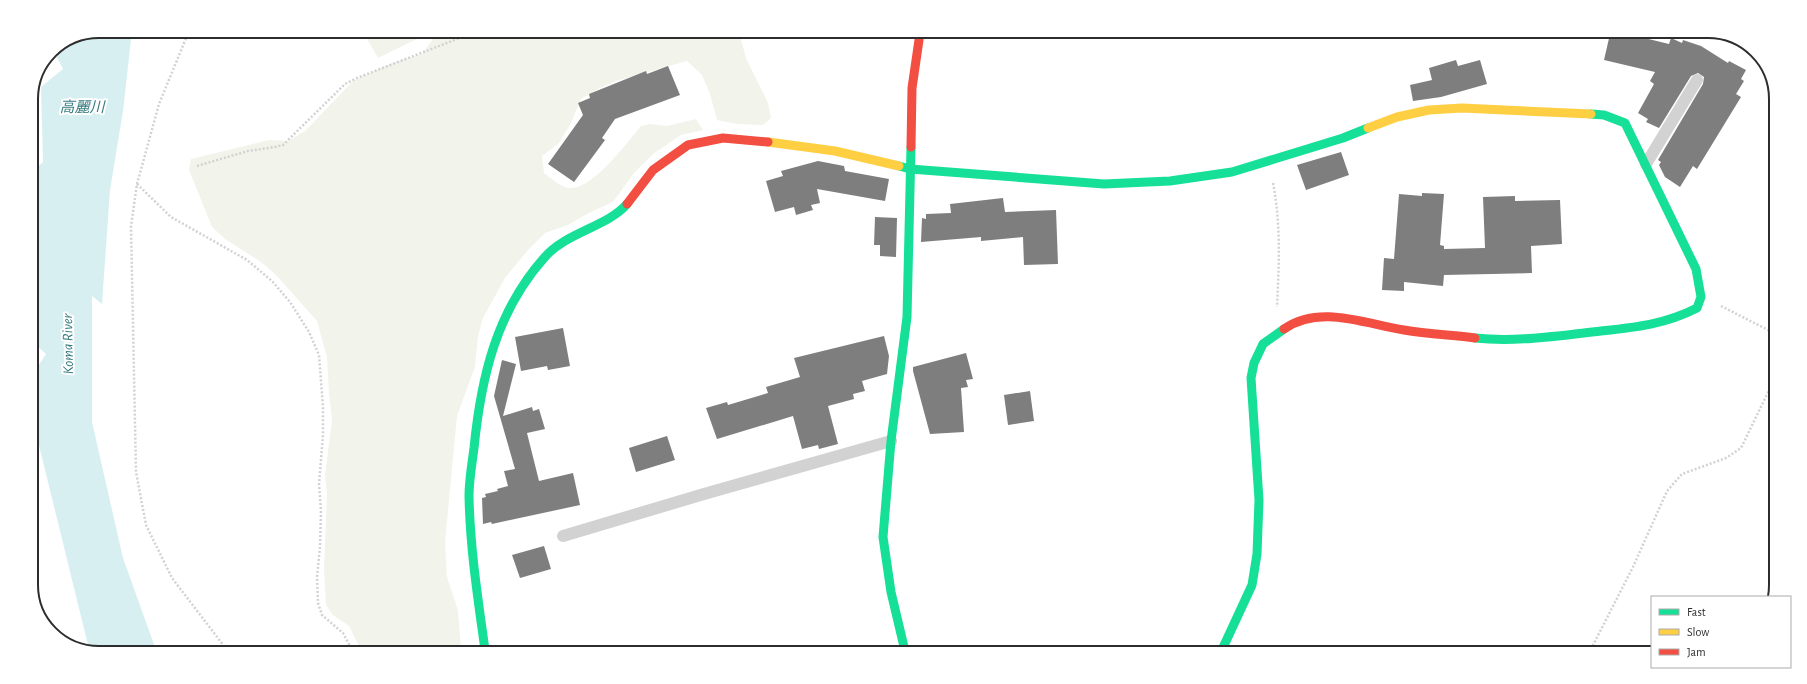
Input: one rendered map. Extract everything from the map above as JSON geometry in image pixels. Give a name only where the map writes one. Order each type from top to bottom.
[{"type":"street","points":[[905,646],[891,592],[883,537],[891,441],[907,317],[912,88],[919,38]]},
{"type":"street","points":[[484,646],[473,556],[469,495],[478,408],[493,345],[515,297],[526,279],[545,256],[568,238],[610,218],[624,208],[634,197],[653,170],[688,145],[723,138],[781,143],[835,151],[910,169],[1104,184],[1170,181],[1232,172],[1342,138],[1397,117],[1429,110],[1462,108],[1604,115],[1625,123],[1696,269],[1701,297],[1697,308],[1682,316],[1652,325],[1523,340],[1492,340],[1403,330],[1344,318],[1314,318],[1289,326],[1276,334],[1263,344],[1254,363],[1252,378],[1259,500],[1257,554],[1252,585],[1224,646]]},
{"type":"lane","points":[[1646,164],[1697,80]]},
{"type":"lane","points":[[563,536],[891,441]]},
{"type":"path","points":[[186,38],[159,104],[137,184],[131,226],[136,472],[146,525],[172,578],[224,646]]},
{"type":"path","points":[[197,166],[248,151],[275,148],[283,144],[345,84],[356,78],[459,38]]},
{"type":"path","points":[[1269,161],[1276,196],[1278,229],[1279,255],[1276,334]]},
{"type":"path","points":[[137,184],[171,217],[247,260],[272,281],[290,302],[309,332],[319,355],[323,407],[323,435],[319,484],[321,511],[317,577],[318,603],[322,615],[343,633],[350,646]]},
{"type":"path","points":[[1701,297],[1769,331]]},
{"type":"path","points":[[1592,646],[1632,567],[1667,491],[1682,474],[1726,458],[1741,448],[1769,390]]},
{"type":"shaded area","points":[[366,38],[419,38],[378,58]]},
{"type":"shaded area","points":[[434,38],[741,38],[746,58],[768,103],[771,118],[763,125],[737,124],[717,120],[710,94],[702,75],[687,61],[616,81],[581,99],[571,123],[559,143],[542,156],[544,173],[565,187],[575,188],[585,184],[596,176],[617,155],[641,126],[650,124],[667,126],[696,119],[703,130],[681,135],[653,154],[634,173],[613,202],[568,225],[545,233],[528,250],[505,278],[483,318],[478,336],[475,367],[457,416],[445,542],[447,577],[458,610],[461,646],[359,646],[349,626],[333,615],[326,605],[324,568],[327,494],[325,475],[332,420],[327,357],[317,321],[276,275],[261,262],[225,239],[212,227],[189,170],[191,159],[269,140],[288,141],[305,131],[353,81],[392,63],[422,54]]},
{"type":"water","name":"高麗川","points":[[131,38],[123,111],[110,190],[102,304],[92,296],[92,422],[123,558],[155,646],[88,645],[38,441],[38,366],[46,354],[38,347],[38,167],[43,162],[41,87],[63,69],[56,56],[65,48],[76,43],[87,39]]},
{"type":"building","points":[[1609,38],[1644,38],[1669,44],[1671,38],[1682,43],[1683,40],[1701,46],[1728,63],[1729,61],[1746,70],[1741,79],[1744,81],[1736,94],[1741,97],[1697,169],[1693,166],[1680,187],[1665,177],[1659,165],[1661,162],[1658,160],[1703,84],[1704,77],[1698,73],[1691,76],[1659,128],[1646,122],[1648,119],[1638,113],[1654,84],[1650,81],[1655,72],[1604,60]]},
{"type":"building","points":[[1456,60],[1458,66],[1480,60],[1487,84],[1441,97],[1413,101],[1410,85],[1432,80],[1429,68]]},
{"type":"building","points":[[668,66],[680,95],[615,119],[602,138],[605,140],[574,182],[548,164],[583,115],[578,103],[590,98],[589,94],[646,71],[647,74]]},
{"type":"building","points":[[1341,152],[1349,175],[1306,190],[1297,165]]},
{"type":"building","points":[[818,161],[844,166],[845,171],[889,179],[885,201],[817,189],[820,203],[811,205],[813,210],[796,215],[794,207],[775,212],[766,181],[783,176],[781,171]]},
{"type":"building","points":[[1422,193],[1444,194],[1440,245],[1444,246],[1444,249],[1485,248],[1483,197],[1515,196],[1515,201],[1560,200],[1562,244],[1531,246],[1532,273],[1444,275],[1443,286],[1404,282],[1404,291],[1382,290],[1384,258],[1394,259],[1399,194],[1422,196]]},
{"type":"building","points":[[1003,198],[1005,212],[1056,210],[1058,264],[1024,265],[1023,237],[981,241],[981,237],[921,242],[922,218],[926,219],[926,214],[951,213],[950,204]]},
{"type":"building","points":[[875,217],[897,218],[896,257],[880,256],[880,245],[874,245]]},
{"type":"building","points":[[563,328],[570,366],[548,370],[547,366],[521,371],[515,337]]},
{"type":"building","points":[[884,336],[889,356],[887,374],[862,381],[865,391],[853,394],[854,399],[828,406],[838,444],[819,449],[818,445],[802,449],[793,416],[717,439],[706,408],[727,402],[728,405],[768,393],[766,387],[800,377],[794,358]]},
{"type":"building","points":[[966,353],[973,379],[966,380],[968,387],[961,388],[964,432],[930,434],[913,367]]},
{"type":"building","points":[[502,360],[516,364],[503,416],[532,407],[533,411],[539,409],[545,429],[527,433],[539,481],[573,473],[580,505],[492,524],[491,522],[483,524],[482,498],[486,497],[485,494],[498,491],[497,489],[508,486],[504,471],[515,469],[494,396]]},
{"type":"building","points":[[1030,391],[1034,421],[1008,425],[1004,395]]},
{"type":"building","points":[[667,436],[675,460],[636,472],[629,448]]},
{"type":"building","points":[[544,546],[551,569],[520,578],[512,555]]},
{"type":"traffic: fast","points":[[1475,338],[1530,338],[1628,328],[1670,319],[1697,308],[1701,297],[1696,269],[1625,123],[1604,115],[1591,114]]},
{"type":"traffic: fast","points":[[899,166],[910,169],[1104,184],[1170,181],[1232,172],[1343,138],[1368,128]]},
{"type":"traffic: fast","points":[[904,646],[891,592],[883,537],[891,441],[907,317],[911,147]]},
{"type":"traffic: fast","points":[[484,646],[473,554],[469,490],[481,396],[494,347],[503,323],[514,301],[527,279],[544,258],[563,242],[609,218],[619,212],[627,204]]},
{"type":"traffic: fast","points":[[1224,646],[1252,585],[1257,554],[1259,500],[1251,378],[1254,363],[1263,344],[1284,329]]},
{"type":"traffic: slow","points":[[1368,128],[1397,117],[1429,110],[1462,108],[1591,114]]},
{"type":"traffic: slow","points":[[768,142],[835,151],[899,166]]},
{"type":"traffic: jam","points":[[911,147],[912,88],[919,38]]},
{"type":"traffic: jam","points":[[627,204],[653,170],[688,145],[723,138],[768,142]]},
{"type":"traffic: jam","points":[[1284,329],[1298,322],[1312,318],[1328,317],[1358,320],[1413,331],[1475,338]]},
{"type":"water label","name":"Koma River","points":[[68,344]]}]
